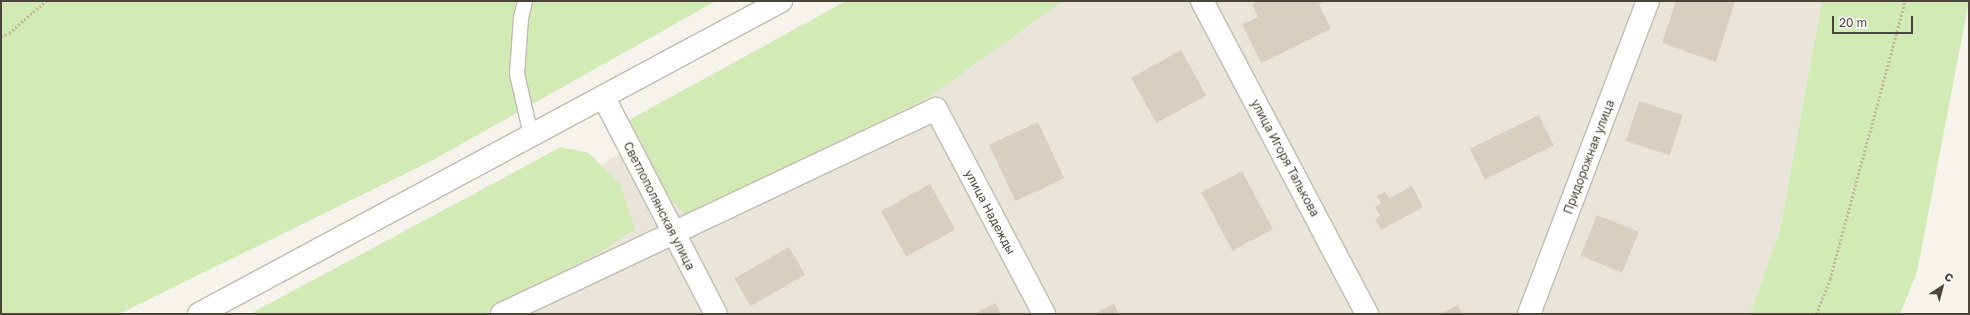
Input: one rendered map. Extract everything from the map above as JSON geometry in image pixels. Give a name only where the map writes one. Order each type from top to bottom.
[{"type":"street","points":[[198,314],[531,135],[604,98],[781,1]]},
{"type":"street","name":"улица Игоря Талькова","points":[[1202,1],[1367,314]]},
{"type":"street","name":"Придорожная улица","points":[[1530,314],[1648,1]]},
{"type":"street","name":"Светлополянская улица","points":[[604,98],[673,234],[716,314]]},
{"type":"street","name":"улица Надежды","points":[[673,234],[936,109],[1044,314]]},
{"type":"street","points":[[502,314],[673,234]]},
{"type":"lane","points":[[525,1],[521,18],[517,74],[531,135]]},
{"type":"path","points":[[1,36],[9,33],[46,1]]},
{"type":"path","points":[[1816,314],[1832,271],[1906,1]]},
{"type":"shaded area","points":[[893,1],[1822,1],[1780,230],[1750,314],[335,314]]},
{"type":"green space","points":[[1,1],[716,1],[431,161],[119,314],[1,314]]},
{"type":"green space","points":[[846,1],[1063,1],[929,97],[687,216],[666,195],[629,120]]},
{"type":"green space","points":[[1822,1],[1969,1],[1917,272],[1900,314],[1750,314],[1780,230]]},
{"type":"green space","points":[[561,147],[589,153],[620,184],[635,229],[602,251],[483,314],[250,314]]},
{"type":"building","points":[[1258,1],[1326,1],[1319,4],[1331,29],[1261,63],[1242,24],[1258,17],[1252,4]]},
{"type":"building","points":[[1676,1],[1735,1],[1716,62],[1662,43]]},
{"type":"building","points":[[1181,50],[1206,95],[1156,123],[1131,78]]},
{"type":"building","points":[[1639,101],[1683,115],[1670,155],[1626,141]]},
{"type":"building","points":[[1539,115],[1554,146],[1485,179],[1470,149]]},
{"type":"building","points":[[1038,122],[1064,178],[1015,201],[989,145]]},
{"type":"building","points":[[1242,171],[1273,229],[1232,251],[1201,193]]},
{"type":"building","points":[[930,184],[955,229],[906,257],[881,211]]},
{"type":"building","points":[[1412,186],[1423,207],[1381,230],[1375,219],[1380,216],[1375,207],[1381,204],[1377,196],[1385,192],[1389,198]]},
{"type":"building","points":[[1597,215],[1639,232],[1622,273],[1581,256]]},
{"type":"building","points":[[789,247],[805,275],[750,306],[734,278]]},
{"type":"building","points":[[996,303],[1001,314],[974,314]]},
{"type":"building","points":[[1114,304],[1119,314],[1094,314]]},
{"type":"building","points":[[1458,305],[1462,314],[1439,314]]}]
